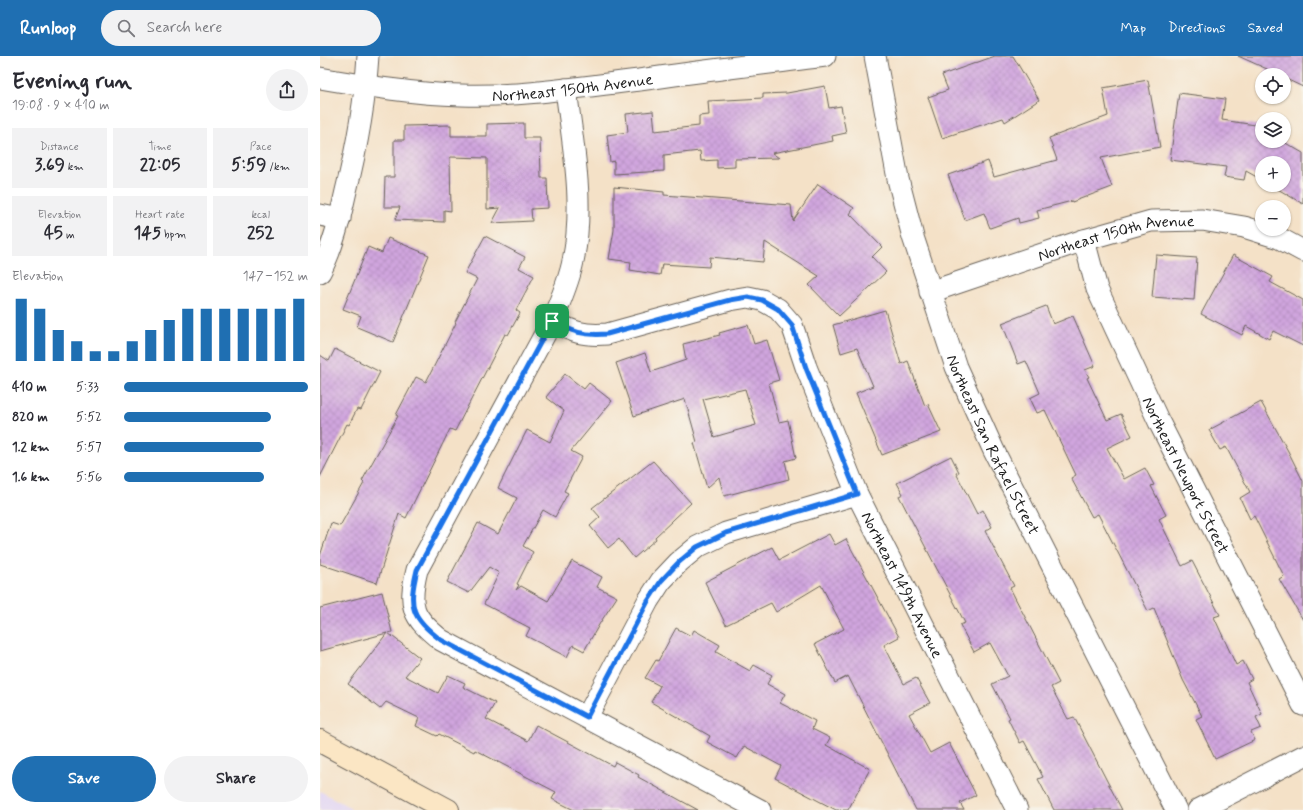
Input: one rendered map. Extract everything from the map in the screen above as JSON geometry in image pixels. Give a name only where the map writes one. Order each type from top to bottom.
[{"type":"main road","points":[[320,741],[448,810]]},
{"type":"street","points":[[320,272],[330,217],[354,156],[366,86],[368,56]]},
{"type":"street","name":"Northeast 150th Avenue","points":[[320,78],[366,86],[424,93],[462,95],[519,94],[566,90],[825,56]]},
{"type":"street","name":"Northeast San Rafael Street","points":[[875,56],[898,179],[913,238],[956,367],[994,451],[1176,810]]},
{"type":"street","points":[[566,90],[579,205],[578,231],[573,261],[566,288],[552,321],[417,570],[412,591],[415,612],[423,626],[441,640],[760,810]]},
{"type":"street","name":"Northeast 150th Avenue","points":[[930,292],[1084,240],[1151,221],[1202,220],[1244,226],[1279,238],[1303,251]]},
{"type":"street","name":"Northeast Newport Street","points":[[1084,240],[1097,289],[1159,422],[1303,705]]},
{"type":"street","name":"Northeast 149th Avenue","points":[[552,321],[575,333],[590,336],[607,334],[730,300],[748,297],[762,300],[778,309],[792,325],[806,368],[857,494],[1017,810]]},
{"type":"street","points":[[587,717],[648,601],[661,581],[679,562],[697,547],[726,533],[857,494]]},
{"type":"street","points":[[1198,810],[1303,756]]},
{"type":"shaded area","points":[[320,791],[351,808],[350,810],[320,810]]},
{"type":"building","points":[[995,56],[1013,56],[1039,100],[1005,122],[1003,118],[942,138],[928,97],[948,90],[942,75]]},
{"type":"building","points":[[1238,56],[1303,56],[1303,87],[1291,81],[1291,68],[1265,68]]},
{"type":"building","points":[[1148,80],[1160,147],[1101,158],[1112,187],[1072,202],[1037,210],[1039,218],[1019,223],[1018,218],[990,228],[984,213],[965,220],[948,175],[988,161],[994,177],[1057,160],[1049,138],[1108,116],[1103,88]]},
{"type":"building","points":[[825,86],[829,108],[841,106],[846,133],[832,136],[833,141],[772,153],[779,158],[735,159],[735,167],[717,168],[717,160],[701,161],[700,151],[664,155],[664,171],[614,174],[614,161],[610,162],[607,135],[628,132],[626,114],[653,111],[655,131],[699,126],[699,116],[709,115],[708,101],[763,98],[763,94],[787,93]]},
{"type":"building","points":[[1179,93],[1225,99],[1222,120],[1255,125],[1255,148],[1291,148],[1291,146],[1303,153],[1303,204],[1283,192],[1291,192],[1291,156],[1255,156],[1255,176],[1246,171],[1244,180],[1224,177],[1226,167],[1170,160]]},
{"type":"building","points":[[524,123],[524,138],[540,138],[541,178],[547,178],[548,208],[531,209],[532,221],[492,223],[500,208],[487,209],[487,158],[450,157],[451,211],[444,210],[444,222],[395,220],[400,207],[384,207],[385,177],[394,177],[394,140],[404,140],[404,126],[451,125],[451,136],[487,136],[487,124]]},
{"type":"building","points":[[818,184],[854,208],[850,214],[882,247],[872,257],[886,272],[839,316],[809,285],[819,276],[765,242],[763,262],[710,257],[709,267],[662,264],[660,275],[630,270],[631,262],[609,259],[614,230],[614,187],[664,192],[664,195],[791,205],[793,221]]},
{"type":"building","points":[[485,236],[525,257],[519,268],[534,276],[516,310],[520,313],[508,335],[505,334],[455,431],[450,429],[406,518],[399,514],[377,583],[320,564],[320,556],[331,523],[340,526],[364,483],[362,481],[398,416],[396,415],[416,377],[426,382],[456,323],[455,322],[477,279],[465,273]]},
{"type":"building","points":[[388,238],[429,255],[393,342],[357,327],[361,316],[343,309],[368,247],[382,253]]},
{"type":"building","points":[[1156,255],[1197,258],[1194,300],[1152,297]]},
{"type":"building","points":[[1233,255],[1273,277],[1270,282],[1303,300],[1303,346],[1273,331],[1269,339],[1246,326],[1242,335],[1201,314]]},
{"type":"building","points":[[1046,306],[1053,324],[1073,316],[1095,366],[1085,370],[1089,377],[1087,378],[1107,420],[1121,414],[1132,436],[1107,448],[1124,479],[1145,468],[1154,485],[1151,486],[1166,515],[1159,519],[1182,566],[1192,561],[1220,615],[1214,617],[1236,665],[1243,661],[1252,679],[1247,682],[1262,714],[1256,717],[1261,728],[1251,732],[1255,740],[1215,759],[1196,719],[1202,716],[1183,680],[1154,608],[1148,611],[1098,514],[1092,517],[1071,478],[1076,475],[1045,410],[1037,413],[1030,398],[1040,393],[1026,361],[1018,364],[1002,323]]},
{"type":"building","points":[[885,310],[901,364],[908,361],[925,406],[928,404],[941,432],[882,455],[856,393],[873,386],[857,348],[841,353],[833,325]]},
{"type":"building","points":[[748,325],[754,344],[767,340],[779,380],[769,383],[779,422],[788,420],[796,458],[785,461],[789,479],[724,496],[719,477],[707,488],[694,443],[697,442],[685,399],[634,416],[616,363],[645,353],[651,372],[686,360],[683,344],[720,335],[719,333]],"holes":[[[745,389],[756,425],[714,437],[703,399]]]},
{"type":"building","points":[[335,349],[380,372],[361,410],[357,409],[349,425],[347,424],[320,477],[320,355],[329,361]]},
{"type":"building","points":[[565,374],[584,389],[589,383],[612,401],[571,451],[582,457],[564,491],[568,493],[555,517],[543,510],[523,546],[533,552],[517,584],[519,585],[516,590],[521,586],[548,601],[572,561],[602,577],[597,587],[617,597],[584,651],[573,645],[567,657],[526,636],[530,628],[484,604],[499,573],[489,567],[469,593],[447,582],[478,523],[498,534],[517,498],[498,488],[527,430],[550,442],[564,411],[546,397]]},
{"type":"building","points":[[1261,402],[1303,481],[1303,620],[1279,579],[1284,576],[1254,516],[1250,519],[1240,498],[1250,492],[1226,447],[1220,450],[1209,430]]},
{"type":"building","points":[[951,456],[959,472],[956,473],[977,514],[983,510],[992,527],[985,531],[1014,586],[1010,588],[1059,683],[1051,687],[1068,719],[1074,717],[1122,810],[1054,810],[1038,779],[1043,777],[1024,741],[1020,743],[1008,719],[1010,718],[992,684],[1008,676],[990,643],[974,652],[960,625],[965,623],[899,496],[903,494],[897,483]]},
{"type":"building","points":[[653,461],[691,503],[655,537],[656,539],[634,558],[619,539],[608,548],[590,526],[600,517],[592,508]]},
{"type":"building","points":[[829,534],[835,545],[846,539],[899,637],[884,645],[904,684],[916,678],[930,703],[909,714],[930,753],[949,743],[976,795],[960,803],[964,810],[916,810],[848,676],[835,683],[815,644],[844,629],[821,585],[776,612],[771,603],[726,625],[705,582],[772,547],[779,560]]},
{"type":"building","points":[[382,592],[392,632],[388,633],[420,658],[405,676],[438,693],[448,675],[465,683],[463,687],[495,703],[486,719],[528,741],[536,725],[613,766],[615,762],[639,775],[638,777],[698,810],[574,810],[552,799],[556,792],[475,750],[474,752],[439,734],[437,736],[416,726],[419,718],[386,702],[380,709],[348,684],[387,633],[320,651],[320,608]]},
{"type":"building","points":[[676,628],[691,636],[694,630],[720,645],[716,652],[750,671],[754,665],[772,675],[767,684],[785,694],[780,703],[815,721],[812,729],[830,738],[826,745],[870,769],[848,810],[836,810],[775,778],[781,766],[744,746],[737,758],[707,742],[710,736],[651,702],[660,686],[645,678],[656,660],[658,661]]},
{"type":"route","points":[[748,297],[762,300],[778,309],[792,325],[806,368],[857,494],[726,533],[697,547],[679,562],[661,581],[648,601],[587,717],[441,640],[423,626],[415,612],[412,591],[417,570],[552,321],[575,333],[590,336],[607,334],[730,300],[748,297]]}]
